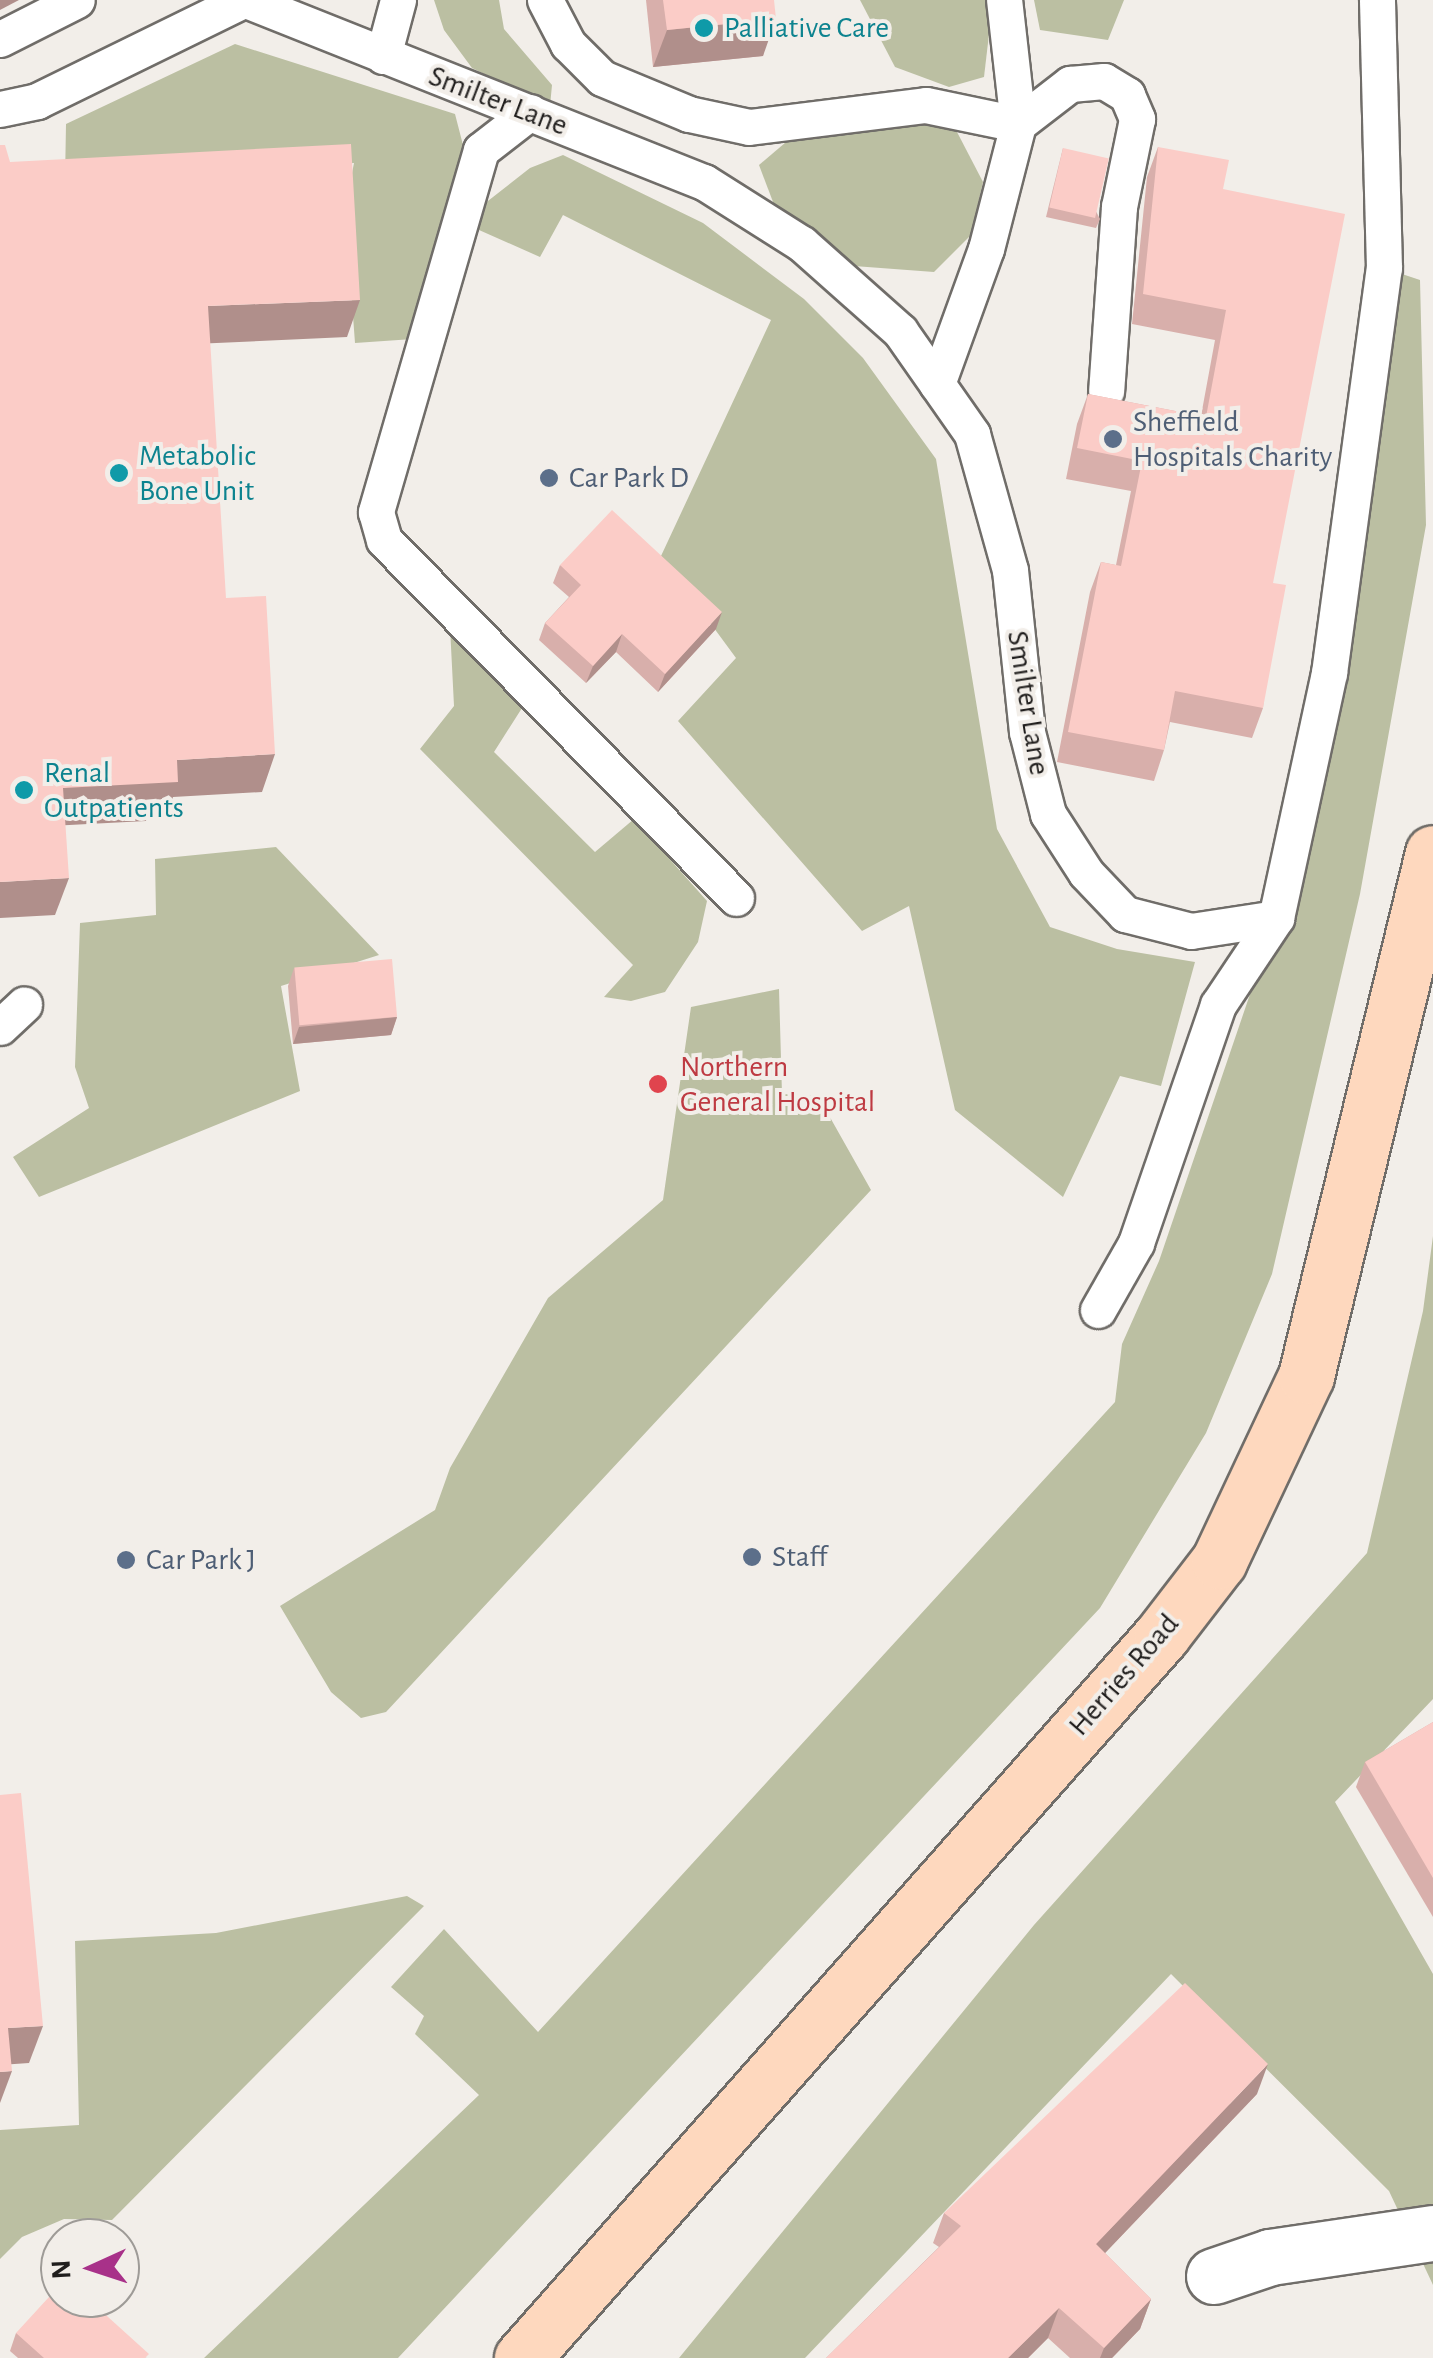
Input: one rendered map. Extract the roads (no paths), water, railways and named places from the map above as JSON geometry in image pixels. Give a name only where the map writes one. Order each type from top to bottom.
[{"type":"main road","name":"Herries Road","points":[[530,2354],[1162,1635],[1219,1561],[1306,1376],[1433,853]]},
{"type":"street","points":[[1214,2276],[1270,2258],[1433,2232]]},
{"type":"lane","points":[[0,38],[77,0]]},
{"type":"lane","name":"Smilter Lane","points":[[0,109],[37,102],[245,0],[704,182],[802,244],[900,332],[972,434],[1010,570],[1027,732],[1048,814],[1086,873],[1125,914],[1191,931],[1276,918]]},
{"type":"lane","points":[[384,56],[398,0]]},
{"type":"lane","points":[[544,0],[568,44],[602,78],[689,114],[750,127],[926,105],[1018,124],[1070,84],[1104,81],[1127,96],[1137,118],[1119,207],[1106,391]]},
{"type":"lane","points":[[937,384],[986,249],[1018,124],[1004,0]]},
{"type":"lane","points":[[1098,1310],[1136,1243],[1218,1005],[1276,918],[1328,673],[1384,268],[1377,0]]},
{"type":"lane","points":[[530,112],[481,150],[376,512],[384,540],[736,898]]},
{"type":"place","name":"Palliative Care","points":[[704,28]]},
{"type":"place","name":"Sheffield Hospitals Charity","points":[[1113,439]]},
{"type":"place","name":"Metabolic Bone Unit","points":[[119,473]]},
{"type":"place","name":"Car Park D","points":[[549,478]]},
{"type":"place","name":"Renal Outpatients","points":[[24,790]]},
{"type":"place","name":"Northern General Hospital","points":[[658,1084]]},
{"type":"place","name":"Staff","points":[[752,1557]]},
{"type":"place","name":"Car Park J","points":[[126,1560]]}]
